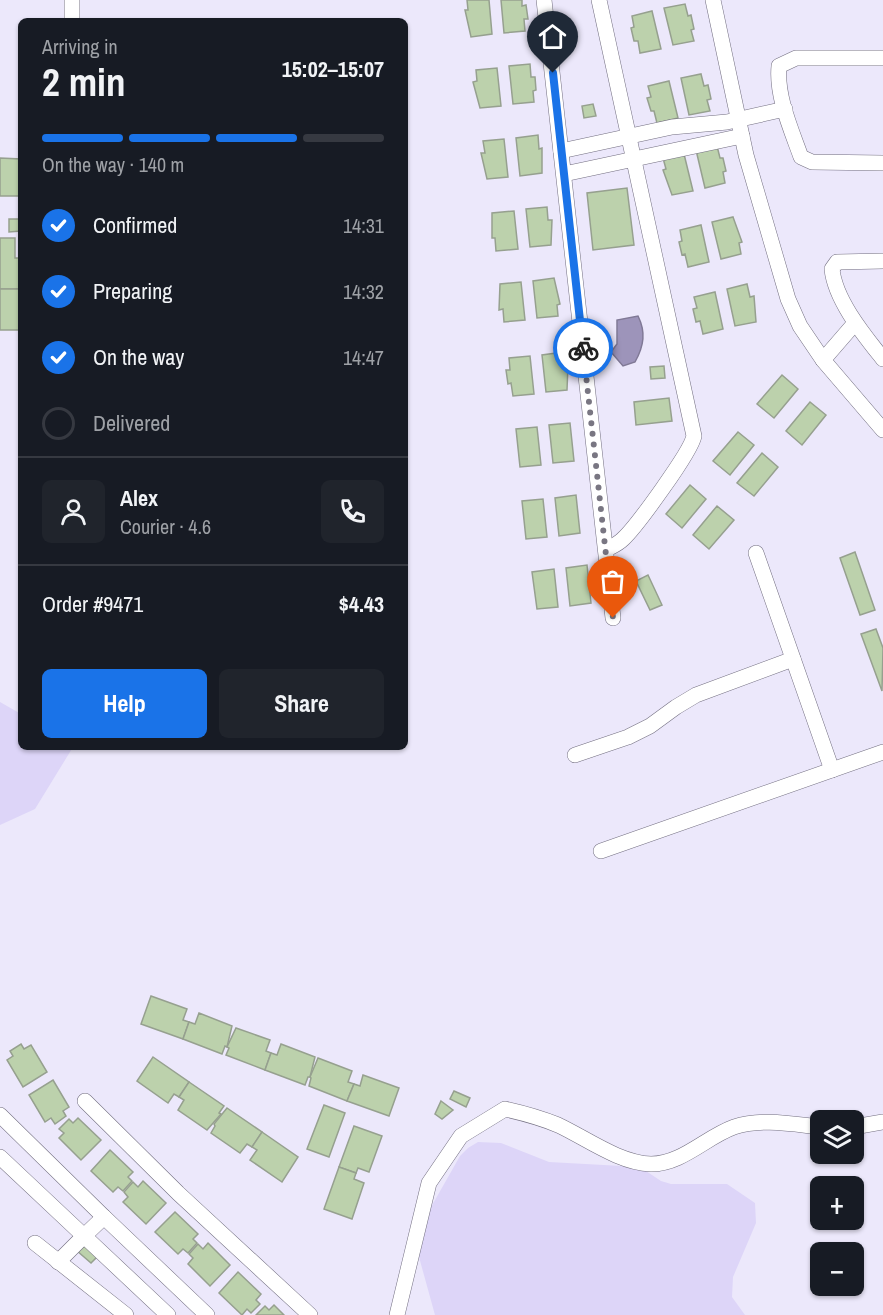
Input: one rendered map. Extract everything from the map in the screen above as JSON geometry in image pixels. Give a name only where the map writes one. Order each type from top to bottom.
[{"type":"street","points":[[72,0],[72,18]]},
{"type":"street","points":[[544,0],[613,618]]},
{"type":"street","points":[[599,0],[694,436],[687,454],[630,531],[607,549]]},
{"type":"street","points":[[713,0],[742,136],[788,299],[800,326],[823,360],[883,430]]},
{"type":"street","points":[[883,58],[796,58],[779,66],[778,78],[785,109],[801,157],[812,162],[883,163]]},
{"type":"street","points":[[561,151],[686,125],[715,124],[785,109]]},
{"type":"street","points":[[564,174],[742,136]]},
{"type":"street","points":[[883,261],[837,262],[832,269],[833,279],[855,323],[883,359]]},
{"type":"street","points":[[823,360],[855,323]]},
{"type":"street","points":[[756,553],[832,770]]},
{"type":"street","points":[[575,755],[628,737],[650,726],[696,695],[793,659]]},
{"type":"street","points":[[601,851],[883,752]]},
{"type":"street","points":[[86,1101],[178,1193],[310,1315]]},
{"type":"street","points":[[396,1315],[429,1183],[461,1137],[505,1109],[556,1124],[623,1158],[650,1164],[666,1162],[685,1154],[718,1134],[749,1124],[776,1123],[810,1126]]},
{"type":"street","points":[[0,1114],[207,1315]]},
{"type":"street","points":[[864,1125],[883,1122]]},
{"type":"street","points":[[0,1156],[168,1315]]},
{"type":"street","points":[[58,1262],[104,1217]]},
{"type":"street","points":[[35,1243],[126,1315]]},
{"type":"shaded area","points":[[638,316],[643,333],[640,350],[635,362],[623,366],[611,352],[617,344],[617,320]]},
{"type":"shaded area","points":[[0,702],[18,712],[18,750],[71,750],[35,809],[0,825]]},
{"type":"shaded area","points":[[478,1142],[501,1143],[549,1162],[640,1167],[661,1181],[671,1184],[727,1184],[755,1203],[756,1223],[733,1277],[732,1297],[745,1315],[435,1315],[419,1257],[418,1230],[460,1156]]},
{"type":"building","points":[[467,0],[489,0],[492,34],[471,37],[465,10],[468,10]]},
{"type":"building","points":[[501,0],[522,0],[522,6],[526,5],[528,19],[524,19],[525,31],[504,33]]},
{"type":"building","points":[[685,4],[688,16],[691,15],[694,41],[673,45],[664,8]]},
{"type":"building","points":[[652,11],[661,49],[640,53],[638,41],[634,41],[631,28],[634,27],[632,16]]},
{"type":"building","points":[[530,64],[531,77],[535,77],[534,102],[513,104],[509,66]]},
{"type":"building","points":[[497,68],[501,106],[480,108],[473,82],[477,81],[476,70]]},
{"type":"building","points":[[701,74],[704,86],[708,85],[711,99],[707,100],[710,111],[689,115],[681,78]]},
{"type":"building","points":[[669,81],[678,118],[657,123],[647,98],[651,97],[648,86]]},
{"type":"building","points":[[593,104],[596,116],[584,118],[582,106]]},
{"type":"building","points":[[538,135],[539,149],[542,148],[542,173],[520,176],[516,138]]},
{"type":"building","points":[[504,139],[508,177],[487,179],[481,153],[485,153],[483,141]]},
{"type":"building","points":[[717,146],[726,171],[723,172],[725,183],[705,188],[696,150]]},
{"type":"building","points":[[684,154],[693,191],[672,195],[663,170],[666,169],[663,158]]},
{"type":"building","points":[[0,158],[18,159],[18,196],[0,196]]},
{"type":"building","points":[[627,188],[634,245],[593,250],[587,193]]},
{"type":"building","points":[[547,207],[548,220],[552,220],[551,245],[530,247],[526,209]]},
{"type":"building","points":[[514,211],[518,249],[496,251],[495,238],[492,238],[492,213]]},
{"type":"building","points":[[733,217],[742,242],[739,243],[741,254],[721,259],[712,222]]},
{"type":"building","points":[[9,219],[18,219],[18,231],[9,232]]},
{"type":"building","points":[[701,225],[709,262],[688,267],[679,242],[682,241],[680,230]]},
{"type":"building","points":[[0,238],[15,238],[15,258],[18,258],[18,289],[0,289]]},
{"type":"building","points":[[554,278],[560,304],[557,305],[558,316],[537,318],[533,281]]},
{"type":"building","points":[[521,282],[525,320],[504,322],[503,309],[499,310],[500,284]]},
{"type":"building","points":[[747,284],[750,297],[754,296],[756,322],[735,326],[727,289]]},
{"type":"building","points":[[0,289],[18,289],[18,330],[0,330]]},
{"type":"building","points":[[715,292],[723,329],[703,334],[700,321],[696,322],[693,309],[697,308],[694,297]]},
{"type":"building","points":[[563,352],[564,365],[568,365],[567,390],[546,392],[542,355]]},
{"type":"building","points":[[530,356],[534,394],[513,396],[506,370],[510,370],[509,358]]},
{"type":"building","points":[[664,366],[665,378],[651,379],[650,367]]},
{"type":"building","points":[[782,375],[798,389],[774,418],[757,404]]},
{"type":"building","points":[[669,398],[672,421],[636,425],[634,402]]},
{"type":"building","points":[[810,402],[826,415],[802,445],[786,431]]},
{"type":"building","points":[[570,423],[574,461],[553,463],[549,425]]},
{"type":"building","points":[[537,427],[541,465],[520,467],[516,429]]},
{"type":"building","points":[[738,432],[754,445],[730,475],[713,461]]},
{"type":"building","points":[[762,453],[778,467],[754,496],[737,483]]},
{"type":"building","points":[[690,485],[706,499],[682,528],[666,514]]},
{"type":"building","points":[[576,495],[580,533],[559,536],[555,498]]},
{"type":"building","points":[[543,499],[547,537],[526,539],[522,501]]},
{"type":"building","points":[[717,506],[734,520],[709,549],[693,535]]},
{"type":"building","points":[[855,552],[875,610],[860,615],[840,558]]},
{"type":"building","points":[[587,565],[591,603],[570,606],[566,568]]},
{"type":"building","points":[[554,569],[558,607],[537,609],[532,572]]},
{"type":"building","points":[[648,575],[662,605],[650,610],[636,581]]},
{"type":"building","points":[[876,629],[883,648],[882,691],[861,634]]},
{"type":"building","points":[[151,996],[187,1009],[183,1020],[189,1022],[183,1039],[141,1024]]},
{"type":"building","points":[[199,1013],[232,1026],[227,1047],[225,1046],[222,1054],[183,1039],[189,1022],[195,1024]]},
{"type":"building","points":[[236,1028],[270,1040],[266,1051],[271,1053],[265,1070],[226,1055],[229,1048],[227,1047]]},
{"type":"building","points":[[21,1044],[24,1049],[31,1045],[47,1072],[23,1087],[7,1060],[13,1056],[10,1051]]},
{"type":"building","points":[[281,1044],[315,1057],[310,1077],[305,1085],[265,1070],[271,1053],[277,1055]]},
{"type":"building","points":[[153,1057],[189,1082],[179,1097],[174,1094],[168,1103],[137,1081]]},
{"type":"building","points":[[318,1058],[352,1071],[348,1082],[354,1084],[347,1101],[309,1086],[310,1077]]},
{"type":"building","points":[[363,1075],[399,1088],[389,1116],[347,1101],[354,1084],[360,1086]]},
{"type":"building","points":[[53,1080],[69,1107],[63,1111],[66,1116],[55,1124],[51,1118],[45,1122],[29,1095]]},
{"type":"building","points":[[189,1082],[224,1106],[219,1113],[221,1114],[207,1130],[178,1110],[184,1100],[179,1097]]},
{"type":"building","points":[[454,1091],[470,1098],[466,1107],[450,1099]]},
{"type":"building","points":[[441,1101],[453,1110],[442,1119],[435,1114]]},
{"type":"building","points":[[324,1105],[345,1113],[329,1157],[307,1149]]},
{"type":"building","points":[[227,1108],[262,1132],[252,1147],[247,1144],[240,1153],[211,1133],[214,1124]]},
{"type":"building","points":[[78,1118],[101,1140],[81,1160],[59,1138],[64,1133],[59,1129],[69,1119],[73,1123]]},
{"type":"building","points":[[354,1126],[382,1136],[369,1172],[358,1168],[356,1173],[339,1167]]},
{"type":"building","points":[[262,1132],[298,1157],[282,1182],[250,1160],[257,1150],[252,1147]]},
{"type":"building","points":[[110,1150],[133,1172],[128,1177],[132,1181],[123,1191],[118,1187],[113,1192],[91,1171]]},
{"type":"building","points":[[339,1167],[356,1173],[354,1179],[364,1183],[352,1219],[324,1209]]},
{"type":"building","points":[[143,1181],[166,1203],[146,1224],[123,1202],[128,1197],[124,1192],[133,1182],[138,1187]]},
{"type":"building","points":[[175,1212],[198,1234],[193,1239],[197,1243],[188,1253],[183,1249],[178,1254],[155,1232]]},
{"type":"building","points":[[208,1243],[230,1265],[210,1286],[188,1264],[193,1258],[189,1254],[198,1244],[203,1249]]},
{"type":"building","points":[[82,1244],[97,1257],[91,1263],[76,1250]]},
{"type":"building","points":[[238,1272],[261,1294],[256,1300],[260,1304],[251,1313],[247,1309],[242,1315],[219,1293]]},
{"type":"building","points":[[274,1305],[284,1315],[256,1315],[265,1306],[269,1310]]},
{"type":"way so far","points":[[583,348],[613,618]]},
{"type":"route","points":[[553,73],[583,348]]}]
